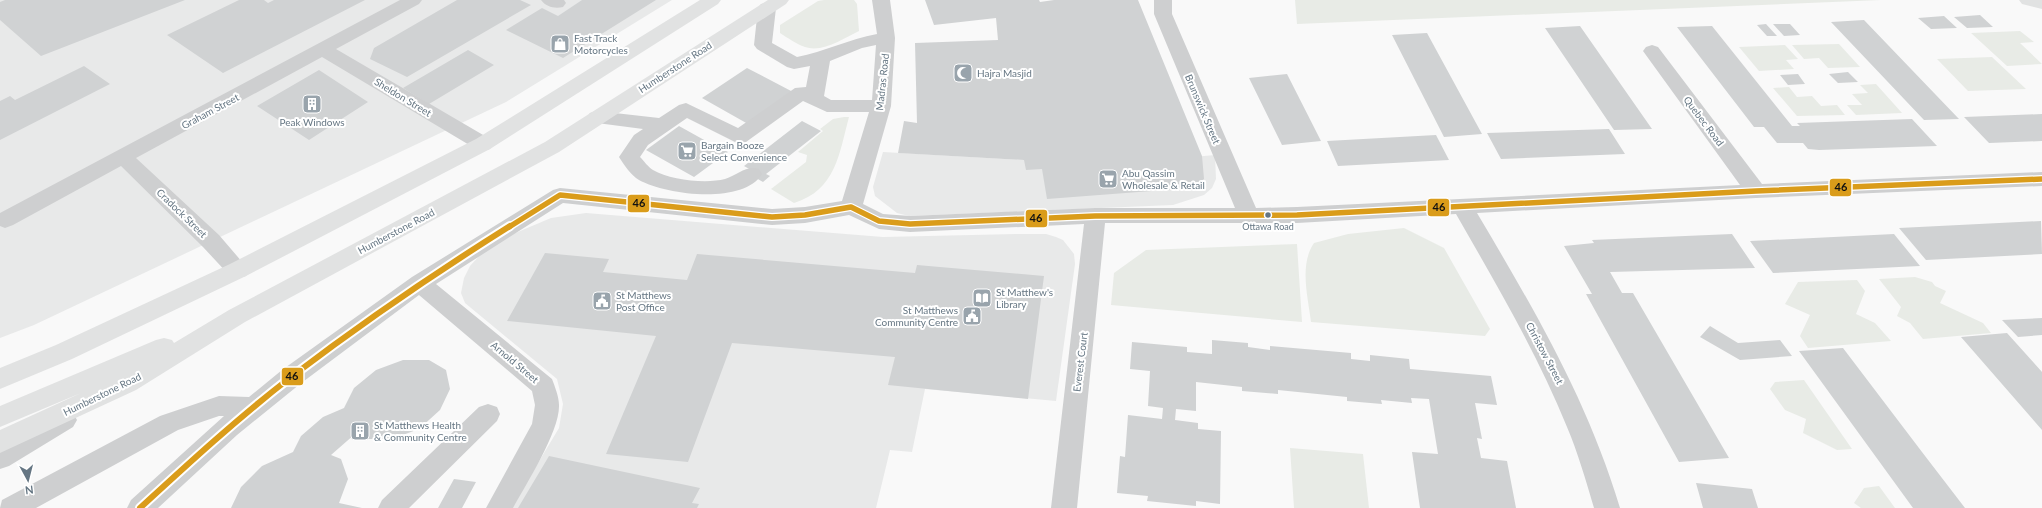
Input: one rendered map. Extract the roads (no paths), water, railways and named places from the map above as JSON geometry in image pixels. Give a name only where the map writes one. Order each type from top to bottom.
[{"type":"main road","points":[[0,379],[64,352],[238,270],[483,144],[712,0]]},
{"type":"main road","points":[[687,15],[718,0]]},
{"type":"main road","points":[[2028,0],[2042,4]]},
{"type":"main road","name":"Humberstone Road","points":[[0,442],[127,383],[237,316],[552,147],[774,4]]},
{"type":"main road","points":[[0,417],[237,316]]},
{"type":"street","name":"Graham Street","points":[[5,220],[324,50],[413,0]]},
{"type":"street","name":"Madras Road","points":[[851,208],[881,106],[886,38],[881,0]]},
{"type":"street","name":"Brunswick Street","points":[[1164,0],[1163,14],[1249,216]]},
{"type":"street","points":[[774,4],[763,45],[794,63],[821,58],[858,43],[886,38]]},
{"type":"street","name":"Sheldon Street","points":[[324,50],[483,144]]},
{"type":"street","name":"Quebec Road","points":[[1652,51],[1756,191]]},
{"type":"street","points":[[814,98],[821,58]]},
{"type":"street","points":[[752,174],[740,183],[722,188],[677,186],[646,175],[629,158],[641,140],[686,109],[739,137],[802,92],[827,106],[881,106]]},
{"type":"street","points":[[598,117],[663,124]]},
{"type":"street","name":"Cradock Street","points":[[123,157],[211,241],[238,270]]},
{"type":"street","points":[[140,508],[228,428],[291,377],[420,283],[560,195],[772,217],[805,215],[851,208],[879,221],[910,224],[1095,216],[1249,216],[1756,191],[2042,179]]},
{"type":"street","name":"Christow Street","points":[[1462,206],[1512,292],[1565,390],[1600,479],[1607,508]]},
{"type":"street","name":"Everest Court","points":[[1064,508],[1087,304],[1095,216]]},
{"type":"street","name":"Arnold Street","points":[[420,283],[543,386],[547,405],[544,425],[499,508]]},
{"type":"street","points":[[0,458],[127,383]]},
{"type":"street","points":[[11,508],[169,423],[219,406],[254,407]]},
{"type":"street","points":[[391,508],[488,414]]},
{"type":"place","name":"Fast Track Motorcycles","points":[[560,44]]},
{"type":"place","name":"Hajra Masjid","points":[[963,73]]},
{"type":"place","name":"Peak Windows","points":[[312,104]]},
{"type":"place","name":"Bargain Booze Select Convenience","points":[[687,151]]},
{"type":"place","name":"Abu Qassim Wholesale & Retail","points":[[1108,179]]},
{"type":"place","name":"Ottawa Road","points":[[1268,215]]},
{"type":"place","name":"St Matthew's Library","points":[[982,298]]},
{"type":"place","name":"St Matthews Post Office","points":[[602,301]]},
{"type":"place","name":"St Matthews Community Centre","points":[[972,316]]},
{"type":"place","name":"St Matthews Health & Community Centre","points":[[360,431]]}]
